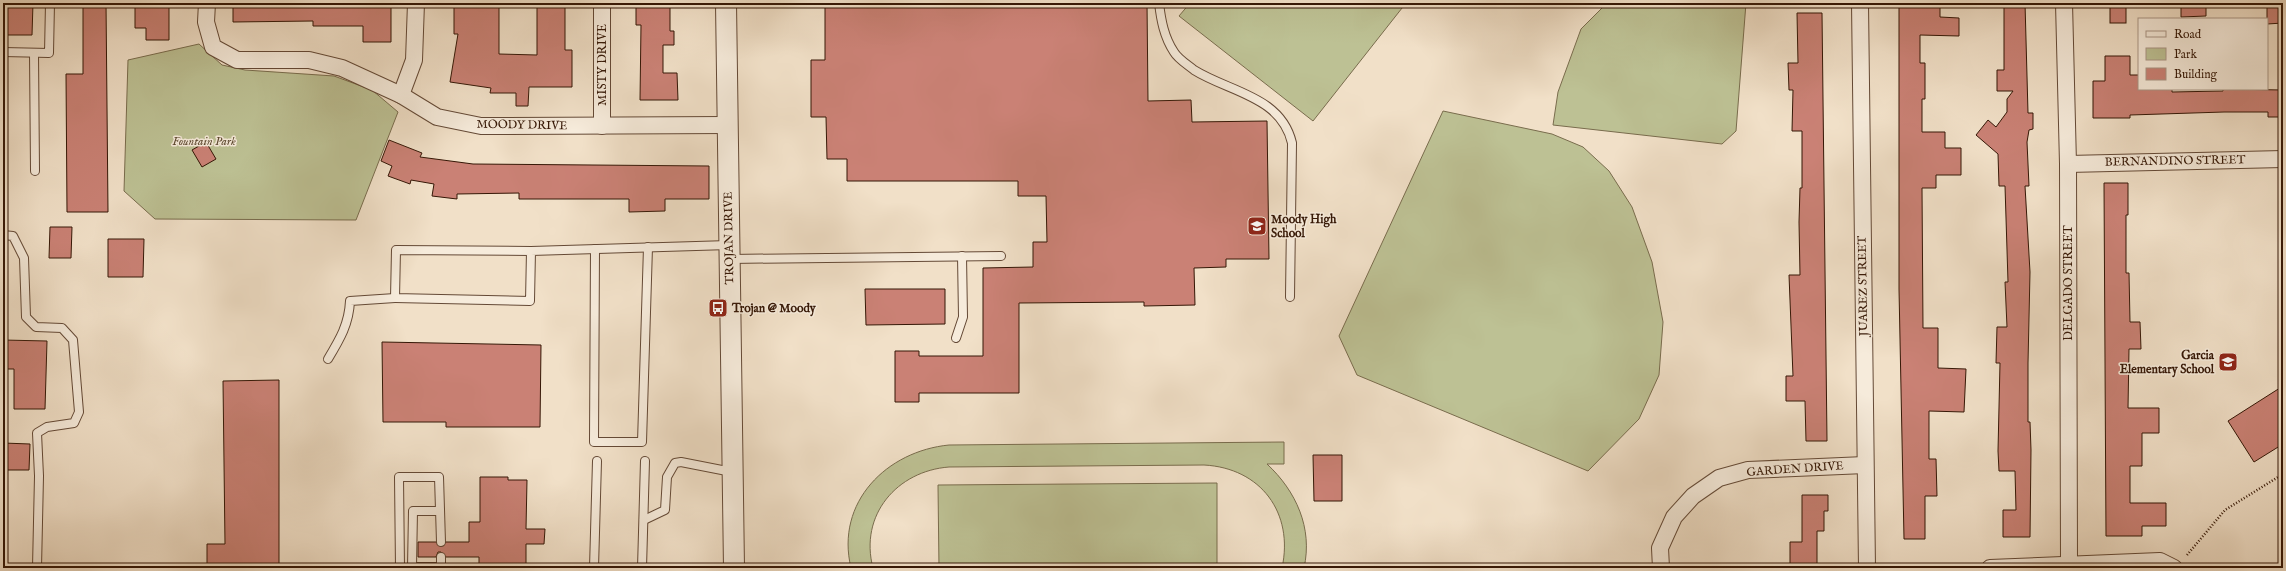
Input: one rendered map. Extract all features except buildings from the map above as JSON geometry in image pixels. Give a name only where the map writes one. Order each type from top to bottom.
[{"type":"street","name":"MOODY DRIVE","points":[[207,3],[206,22],[213,47],[237,60],[310,60],[342,68],[401,95],[437,117],[481,126],[728,125]]},
{"type":"street","points":[[401,95],[414,60],[416,3]]},
{"type":"street","name":"MISTY DRIVE","points":[[602,3],[602,126]]},
{"type":"street","name":"TROJAN DRIVE","points":[[726,3],[734,568]]},
{"type":"street","name":"JUAREZ STREET","points":[[1860,3],[1867,568]]},
{"type":"street","name":"DELGADO STREET","points":[[2064,3],[2068,164],[2069,564]]},
{"type":"street","name":"BERNANDINO STREET","points":[[2068,164],[2283,159]]},
{"type":"street","name":"GARDEN DRIVE","points":[[1660,568],[1660,548],[1674,517],[1693,496],[1719,478],[1748,470],[1865,465]]},
{"type":"street","points":[[1990,568],[2160,561],[2174,568]]},
{"type":"lane","points":[[3,52],[49,53],[50,3]]},
{"type":"lane","points":[[1159,3],[1161,23],[1174,53],[1189,66],[1210,80],[1256,98],[1273,109],[1283,121],[1290,133],[1292,143],[1290,297]]},
{"type":"lane","points":[[34,52],[35,171]]},
{"type":"lane","points":[[3,235],[13,236],[24,258],[26,317],[36,327],[62,328],[73,340],[79,412],[74,423],[47,427],[37,433],[39,476],[37,568]]},
{"type":"lane","points":[[595,249],[594,442],[642,442],[648,247]]},
{"type":"lane","points":[[395,298],[396,250],[531,251],[648,247],[730,252],[1001,256]]},
{"type":"lane","points":[[328,358],[345,330],[350,314],[350,301],[395,298],[530,301],[531,251]]},
{"type":"lane","points":[[956,338],[963,317],[962,256]]},
{"type":"lane","points":[[594,568],[597,461]]},
{"type":"lane","points":[[642,568],[645,461]]},
{"type":"lane","points":[[644,520],[665,510],[667,476],[675,463],[681,462],[732,472]]},
{"type":"lane","points":[[400,568],[399,477],[439,477],[441,542]]},
{"type":"lane","points":[[440,511],[413,511],[412,567],[441,568],[441,557]]},
{"type":"path","points":[[2186,555],[2225,510],[2283,474]]},
{"type":"green space","points":[[1190,3],[1406,3],[1313,121],[1179,16]]},
{"type":"green space","points":[[1607,3],[1746,3],[1736,131],[1722,144],[1553,125],[1558,92],[1581,29]]},
{"type":"green space","name":"Fountain Park","points":[[199,44],[222,65],[245,70],[334,76],[372,90],[398,112],[356,220],[155,219],[124,191],[128,60]]},
{"type":"green space","points":[[1443,111],[1552,134],[1583,147],[1609,171],[1632,207],[1652,262],[1663,322],[1659,375],[1639,419],[1588,471],[1357,375],[1339,336]]},
{"type":"green space","points":[[1284,442],[1284,464],[1267,464],[1286,486],[1300,511],[1306,539],[1304,568],[1282,568],[1284,548],[1283,529],[1278,512],[1269,497],[1257,484],[1242,475],[1224,468],[1204,465],[949,467],[930,470],[913,477],[898,487],[886,499],[877,514],[872,530],[870,549],[873,568],[851,568],[848,544],[851,522],[859,502],[871,484],[887,469],[905,457],[926,449],[949,445]]},
{"type":"green space","points":[[1217,483],[1217,568],[939,568],[938,485]]},
{"type":"place","name":"Moody High School","points":[[1257,226]]},
{"type":"place","name":"Trojan @ Moody","points":[[718,308]]},
{"type":"place","name":"Garcia Elementary School","points":[[2228,362]]}]
